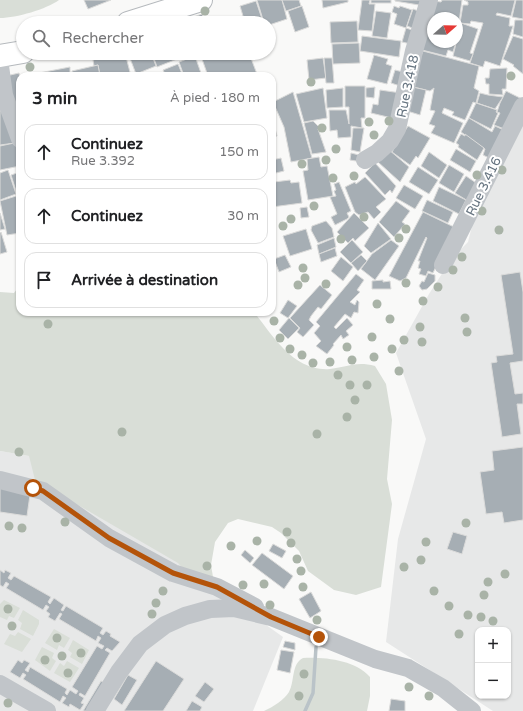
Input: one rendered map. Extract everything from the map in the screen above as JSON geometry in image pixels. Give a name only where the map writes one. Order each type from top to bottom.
[{"type":"main road","points":[[150,16],[201,0]]},
{"type":"main road","points":[[0,56],[16,53]]},
{"type":"street","name":"Rue 3.418","points":[[366,160],[377,153],[390,141],[397,129],[414,52],[429,0]]},
{"type":"street","points":[[0,66],[4,95],[16,127]]},
{"type":"street","name":"Rue 3.416","points":[[442,266],[523,106]]},
{"type":"street","points":[[0,480],[43,491],[109,538],[173,573],[217,587],[271,617],[375,659],[408,668],[443,688],[472,711]]},
{"type":"street","points":[[95,711],[119,672],[140,644],[165,625],[186,616],[210,609],[234,608],[271,617]]},
{"type":"street","points":[[0,684],[47,711]]},
{"type":"shaded area","points":[[0,0],[59,0],[47,7],[31,12],[7,18],[0,18]]},
{"type":"shaded area","points":[[523,114],[523,711],[493,711],[386,642],[398,539],[426,439],[396,353],[429,294],[452,258],[468,242],[474,218]]},
{"type":"shaded area","points":[[16,290],[16,316],[257,316],[286,351],[295,359],[306,365],[330,369],[357,364],[375,366],[386,384],[392,420],[387,479],[392,504],[381,587],[356,595],[334,590],[308,571],[299,551],[281,533],[272,527],[238,519],[228,523],[215,542],[211,565],[213,577],[193,580],[178,563],[35,480],[29,456],[0,451],[0,292],[14,293]]},
{"type":"shaded area","points":[[0,451],[29,456],[283,637],[253,711],[0,711]]},
{"type":"shaded area","points":[[4,600],[20,608],[14,618],[9,616],[7,620],[0,617],[0,604]]},
{"type":"shaded area","points":[[23,610],[39,620],[39,624],[33,636],[20,629],[22,623],[18,620]]},
{"type":"shaded area","points":[[54,629],[70,638],[64,648],[59,645],[57,650],[45,643]]},
{"type":"shaded area","points":[[18,632],[31,639],[22,652],[4,644],[10,634],[15,636]]},
{"type":"shaded area","points":[[73,640],[89,650],[82,664],[70,657],[72,653],[68,650]]},
{"type":"shaded area","points":[[42,647],[54,653],[52,658],[56,661],[50,671],[35,660]]},
{"type":"shaded area","points":[[303,658],[330,659],[348,663],[364,671],[370,677],[370,696],[367,711],[264,711],[278,703],[287,695],[291,688],[295,668],[299,661]]},
{"type":"shaded area","points":[[67,661],[79,668],[70,682],[54,673],[60,663],[64,666]]},
{"type":"building","points":[[84,0],[111,0],[88,9]]},
{"type":"building","points":[[257,0],[282,0],[287,19],[276,23],[276,16],[262,16]]},
{"type":"building","points":[[282,0],[299,0],[301,6],[286,11]]},
{"type":"building","points":[[322,0],[348,0],[348,2],[323,8]]},
{"type":"building","points":[[362,0],[370,0],[369,4],[375,4],[372,31],[358,30]]},
{"type":"building","points":[[371,0],[391,0],[391,3],[371,3]]},
{"type":"building","points":[[395,0],[426,0],[425,6]]},
{"type":"building","points":[[442,0],[462,0],[460,12],[432,12],[434,1],[441,2]]},
{"type":"building","points":[[464,0],[515,0],[511,16],[497,13],[496,15],[510,18],[509,26],[513,26],[500,66],[485,61],[483,67],[470,63],[483,23],[471,21],[470,24],[463,23],[463,5],[468,5],[468,2]]},
{"type":"building","points":[[516,0],[523,0],[523,19],[512,17]]},
{"type":"building","points":[[256,1],[261,16],[243,16],[240,6]]},
{"type":"building","points":[[302,6],[309,27],[295,32],[288,11]]},
{"type":"building","points":[[394,6],[399,8],[400,6],[412,10],[406,28],[394,24],[397,14],[392,12]]},
{"type":"building","points":[[413,9],[421,12],[415,29],[407,26]]},
{"type":"building","points":[[376,11],[391,13],[387,38],[372,36]]},
{"type":"building","points":[[515,20],[523,20],[523,37],[513,34]]},
{"type":"building","points":[[357,21],[358,42],[331,43],[330,22]]},
{"type":"building","points":[[463,24],[478,29],[470,53],[473,54],[470,61],[453,56],[455,48],[463,48]]},
{"type":"building","points":[[406,28],[415,31],[411,44],[402,42]]},
{"type":"building","points":[[427,30],[427,48],[454,48],[453,52],[448,50],[446,56],[418,49]]},
{"type":"building","points":[[362,36],[401,41],[399,57],[360,51]]},
{"type":"building","points":[[513,36],[523,39],[523,74],[513,66],[514,65],[503,59]]},
{"type":"building","points":[[359,43],[360,63],[333,64],[332,44]]},
{"type":"building","points":[[423,51],[479,66],[474,88],[479,91],[476,103],[473,102],[465,120],[452,115],[454,112],[444,108],[442,113],[463,123],[454,143],[431,133],[435,126],[429,124],[435,111],[430,110],[434,88],[430,91],[409,86]]},
{"type":"building","points":[[374,55],[388,59],[386,64],[392,66],[387,84],[367,79]]},
{"type":"building","points":[[323,58],[326,78],[309,80],[307,60]]},
{"type":"building","points":[[324,58],[332,58],[334,83],[326,83]]},
{"type":"building","points":[[93,60],[127,60],[130,72],[99,72],[98,65],[94,66]]},
{"type":"building","points":[[131,60],[154,60],[156,66],[141,72],[135,72]]},
{"type":"building","points":[[154,60],[174,60],[157,67]]},
{"type":"building","points":[[184,60],[196,60],[201,72],[183,72],[179,62]]},
{"type":"building","points":[[202,60],[252,60],[256,72],[207,72]]},
{"type":"building","points":[[178,64],[181,72],[164,72],[163,70]]},
{"type":"building","points":[[98,65],[99,72],[72,72]]},
{"type":"building","points":[[70,67],[70,72],[44,72]]},
{"type":"building","points":[[507,68],[506,89],[502,89],[503,95],[489,94],[489,84],[486,84],[485,78],[489,78],[490,69]]},
{"type":"building","points":[[395,70],[403,72],[400,86],[391,83]]},
{"type":"building","points":[[16,74],[16,109],[6,76]]},
{"type":"building","points":[[345,86],[365,86],[365,118],[361,118],[362,128],[351,126],[351,137],[338,138],[337,130],[330,131],[329,110],[346,110],[349,124],[349,107],[345,107]]},
{"type":"building","points":[[408,86],[426,90],[420,115],[404,110]]},
{"type":"building","points":[[375,87],[374,98],[366,97],[366,88]]},
{"type":"building","points":[[323,88],[327,118],[304,122],[296,94]]},
{"type":"building","points":[[343,88],[343,107],[327,108],[326,90]]},
{"type":"building","points":[[380,90],[401,93],[396,119],[371,113],[373,104],[378,105]]},
{"type":"building","points":[[506,91],[520,98],[507,130],[494,125],[500,113],[497,112],[500,103]]},
{"type":"building","points":[[293,92],[312,158],[291,162],[284,127],[276,109],[276,100]]},
{"type":"building","points":[[480,93],[503,97],[495,109],[477,103]]},
{"type":"building","points":[[476,103],[497,110],[496,112],[498,113],[491,129],[469,118]]},
{"type":"building","points":[[0,111],[3,111],[15,143],[0,145]]},
{"type":"building","points":[[469,118],[492,132],[495,126],[506,131],[493,160],[483,155],[485,149],[461,132]]},
{"type":"building","points":[[313,121],[320,128],[318,129],[326,152],[312,154],[304,123]]},
{"type":"building","points":[[408,126],[430,138],[418,158],[416,156],[410,165],[392,152]]},
{"type":"building","points":[[353,128],[364,128],[360,152],[351,150]]},
{"type":"building","points":[[461,134],[465,136],[465,134],[484,148],[477,160],[458,147],[459,145],[456,143]]},
{"type":"building","points":[[16,143],[16,167],[0,170],[0,146]]},
{"type":"building","points":[[388,149],[409,167],[400,182],[378,162]]},
{"type":"building","points":[[456,149],[476,161],[470,172],[450,160]]},
{"type":"building","points":[[429,152],[447,165],[439,178],[421,166]]},
{"type":"building","points":[[351,153],[363,156],[362,162],[350,160]]},
{"type":"building","points":[[319,157],[321,167],[327,166],[333,196],[308,200],[303,171],[308,170],[307,159]]},
{"type":"building","points":[[281,158],[284,171],[276,173],[276,159]]},
{"type":"building","points":[[375,163],[396,186],[392,193],[390,190],[385,195],[365,173]]},
{"type":"building","points":[[449,165],[464,174],[454,192],[439,183]]},
{"type":"building","points":[[418,167],[438,180],[429,194],[409,182]]},
{"type":"building","points":[[8,170],[16,194],[0,200],[0,173]]},
{"type":"building","points":[[16,173],[16,191],[11,175]]},
{"type":"building","points":[[466,176],[479,185],[468,201],[455,193]]},
{"type":"building","points":[[365,177],[386,199],[376,207],[381,212],[374,219],[368,212],[359,215],[355,212],[345,187],[355,182],[356,184]]},
{"type":"building","points":[[290,180],[291,183],[299,182],[302,203],[276,206],[276,182]]},
{"type":"building","points":[[339,182],[351,211],[347,213],[349,217],[347,219],[335,225],[331,217],[337,214],[330,197],[336,196],[334,184]]},
{"type":"building","points":[[404,185],[423,196],[415,209],[396,198]]},
{"type":"building","points":[[439,187],[466,200],[459,214],[433,201]]},
{"type":"building","points":[[16,196],[16,234],[7,235],[0,201]]},
{"type":"building","points":[[427,200],[453,212],[448,223],[422,211]]},
{"type":"building","points":[[396,201],[410,211],[402,222],[405,224],[394,237],[379,222]]},
{"type":"building","points":[[307,207],[309,217],[301,218],[300,208]]},
{"type":"building","points":[[423,212],[458,229],[442,253],[433,273],[428,271],[426,276],[419,274],[421,269],[418,268],[420,261],[418,261],[427,238],[426,237],[406,278],[400,281],[389,276]]},
{"type":"building","points":[[0,213],[5,229],[0,230]]},
{"type":"building","points":[[354,213],[369,228],[355,241],[353,238],[348,243],[337,232]]},
{"type":"building","points":[[326,221],[332,228],[334,237],[318,243],[311,230],[312,226]]},
{"type":"building","points":[[378,223],[391,239],[371,253],[364,246]]},
{"type":"building","points":[[306,229],[312,249],[290,256],[283,236]]},
{"type":"building","points":[[1,232],[7,252],[0,254],[0,233]]},
{"type":"building","points":[[334,238],[336,247],[319,254],[317,245]]},
{"type":"building","points":[[352,240],[363,252],[351,263],[340,252]]},
{"type":"building","points":[[391,240],[399,246],[375,280],[361,269],[372,254]]},
{"type":"building","points":[[335,248],[337,256],[321,262],[319,254]]},
{"type":"building","points":[[285,255],[291,267],[279,272],[276,264],[276,258]]},
{"type":"building","points":[[361,255],[367,261],[358,271],[351,263]]},
{"type":"building","points":[[341,257],[353,267],[343,281],[331,271]]},
{"type":"building","points":[[520,272],[523,292],[523,361],[510,363],[515,394],[523,393],[523,404],[517,404],[521,434],[502,437],[491,363],[497,362],[496,356],[513,354],[501,275]]},
{"type":"building","points":[[428,273],[435,275],[435,281],[427,289],[422,290],[419,286],[422,281],[424,282]]},
{"type":"building","points":[[356,274],[364,280],[357,290],[360,292],[350,302],[355,305],[357,300],[359,302],[358,313],[354,312],[351,318],[345,314],[334,327],[336,329],[347,318],[353,325],[346,331],[349,335],[343,339],[341,335],[327,354],[316,346],[321,341],[314,333],[320,326],[316,322]]},
{"type":"building","points":[[383,280],[383,282],[390,281],[391,289],[372,289],[372,281]]},
{"type":"building","points":[[320,285],[332,295],[321,309],[318,307],[311,316],[309,320],[314,325],[303,337],[297,332],[300,328],[290,318]]},
{"type":"building","points":[[288,300],[297,306],[288,318],[280,313]]},
{"type":"building","points":[[289,318],[299,328],[288,339],[279,330]]},
{"type":"building","points":[[523,447],[523,520],[504,523],[502,512],[486,514],[480,472],[494,470],[492,451]]},
{"type":"building","points":[[0,484],[30,495],[27,516],[0,512]]},
{"type":"building","points":[[453,532],[467,536],[462,554],[447,549]]},
{"type":"building","points":[[273,544],[286,551],[282,558],[269,551]]},
{"type":"building","points":[[245,550],[254,558],[250,563],[241,555]]},
{"type":"building","points":[[262,553],[293,576],[284,589],[252,565]]},
{"type":"building","points":[[0,570],[4,573],[5,570],[11,573],[8,578],[11,580],[14,576],[51,597],[48,602],[50,604],[54,598],[64,605],[61,610],[63,611],[66,606],[103,628],[100,633],[103,635],[106,631],[111,634],[110,636],[120,642],[112,651],[107,648],[105,650],[110,653],[85,696],[80,693],[79,695],[84,698],[81,703],[84,704],[80,710],[70,704],[69,707],[62,703],[66,698],[63,696],[60,702],[23,679],[26,675],[23,673],[20,678],[10,672],[18,660],[22,663],[24,660],[30,663],[25,670],[28,672],[30,667],[67,689],[65,693],[67,695],[70,690],[76,694],[78,691],[72,687],[97,646],[102,649],[104,646],[98,643],[101,638],[98,636],[96,641],[59,619],[62,614],[60,613],[55,621],[48,617],[50,614],[46,611],[49,607],[46,605],[43,610],[6,588],[9,584],[6,582],[3,587],[0,585]]},
{"type":"building","points":[[311,592],[321,611],[310,618],[299,599]]},
{"type":"building","points":[[285,641],[295,643],[295,650],[283,647]]},
{"type":"building","points":[[281,650],[294,652],[290,673],[277,670]]},
{"type":"building","points":[[156,661],[184,679],[163,711],[124,711]]},
{"type":"building","points":[[128,675],[137,680],[122,705],[114,699]]},
{"type":"building","points":[[101,681],[106,684],[89,711],[83,711]]},
{"type":"building","points":[[205,682],[214,689],[204,702],[195,696]]},
{"type":"building","points":[[391,699],[405,701],[405,711],[389,711]]},
{"type":"building","points":[[192,701],[202,707],[200,711],[186,711]]},
{"type":"waterway","points":[[305,711],[313,693],[316,647]]},
{"type":"route","points":[[33,488],[43,491],[109,538],[173,573],[217,587],[236,596],[271,617],[319,637]]}]
